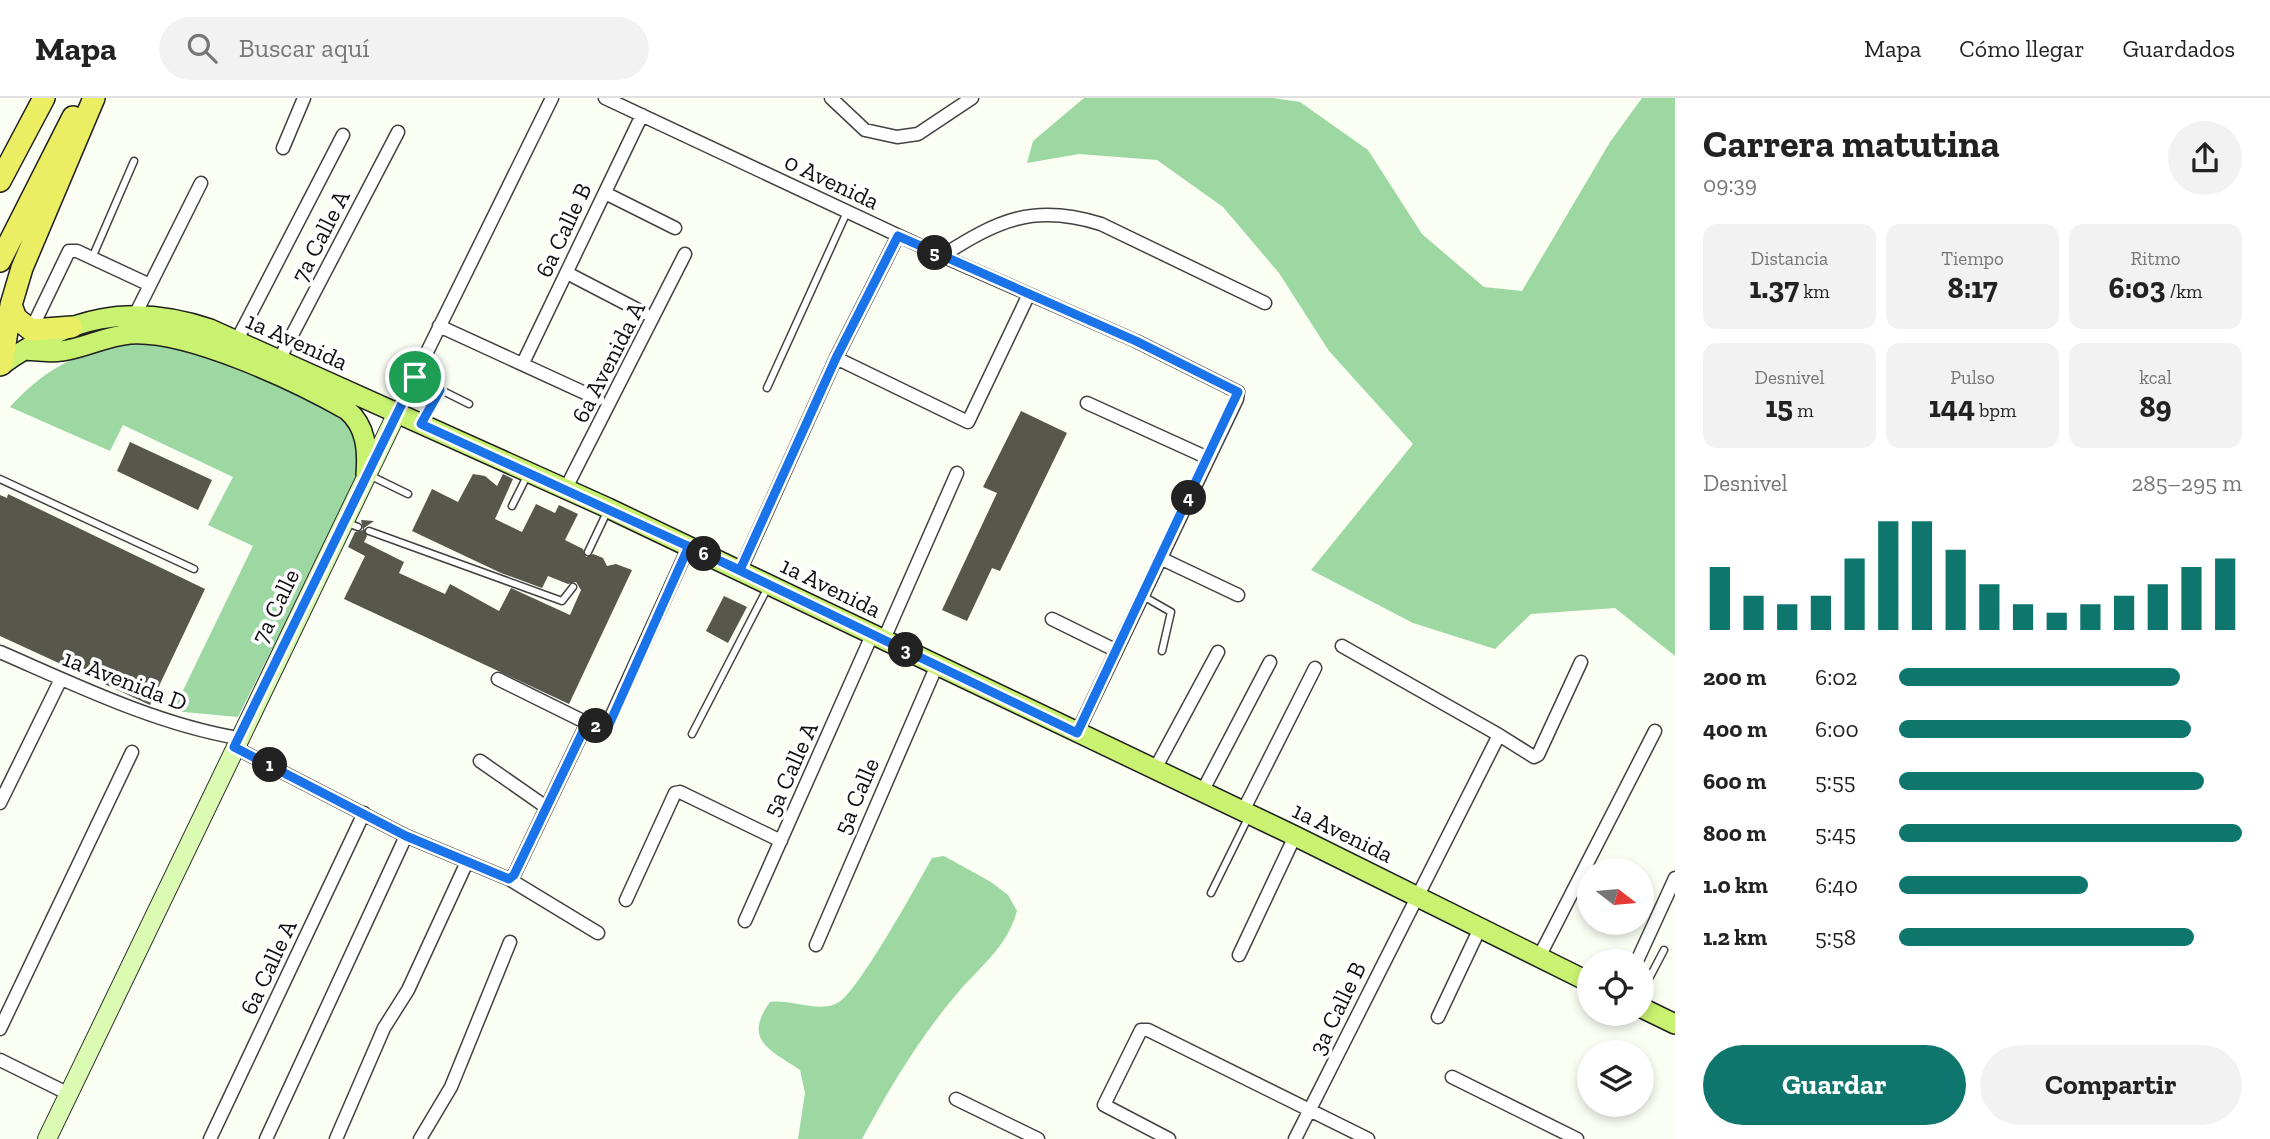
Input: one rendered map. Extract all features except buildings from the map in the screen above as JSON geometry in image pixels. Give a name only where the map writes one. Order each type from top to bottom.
[{"type":"highway","points":[[0,181],[44,98]]},
{"type":"highway","points":[[0,261],[69,123],[86,98]]},
{"type":"highway","points":[[1,365],[11,305],[22,268],[94,98]]},
{"type":"highway","points":[[11,305],[27,340],[72,327]]},
{"type":"main road","name":"1a Avenida","points":[[72,327],[136,313],[178,318],[237,340],[529,471],[740,570],[1295,836],[1577,976]]},
{"type":"main road","points":[[1,365],[27,340],[62,351],[108,337],[130,334],[165,336],[193,344],[282,379],[347,410],[361,429],[367,454],[366,474]]},
{"type":"main road","points":[[1654,1014],[1675,1024]]},
{"type":"street","points":[[283,148],[303,98]]},
{"type":"street","name":"7a Calle","points":[[47,1139],[236,742],[351,524],[366,474],[552,98]]},
{"type":"street","name":"0 Avenida","points":[[605,98],[898,236],[1233,387],[1238,392],[1237,399],[1208,458]]},
{"type":"street","points":[[831,98],[865,130],[897,138],[918,134],[972,98]]},
{"type":"street","name":"6a Calle B","points":[[523,363],[642,116]]},
{"type":"street","name":"7a Calle A","points":[[279,360],[398,132]]},
{"type":"street","points":[[237,340],[343,135]]},
{"type":"street","points":[[136,313],[201,183]]},
{"type":"street","points":[[605,193],[675,228]]},
{"type":"street","points":[[942,256],[981,231],[1011,218],[1046,214],[1074,215],[1101,224],[1265,303]]},
{"type":"street","points":[[740,570],[836,358],[898,236]]},
{"type":"street","points":[[27,340],[69,251],[92,258],[150,285]]},
{"type":"street","name":"6a Avenida A","points":[[566,488],[685,254]]},
{"type":"street","points":[[567,273],[643,313]]},
{"type":"street","points":[[836,358],[968,422],[1029,294]]},
{"type":"street","points":[[439,326],[598,399]]},
{"type":"street","points":[[1077,733],[1208,458],[1087,403]]},
{"type":"street","points":[[878,637],[957,473]]},
{"type":"street","points":[[498,679],[587,723],[602,728],[608,727],[689,546]]},
{"type":"street","points":[[1160,558],[1238,595]]},
{"type":"street","points":[[1052,619],[1115,650]]},
{"type":"street","name":"5a Calle A","points":[[746,921],[878,637]]},
{"type":"street","points":[[1342,646],[1534,757],[1538,755],[1581,662]]},
{"type":"street","name":"1a Avenida D","points":[[0,652],[61,679],[196,730],[236,742],[406,836],[509,879],[598,933]]},
{"type":"street","points":[[1155,769],[1218,652]]},
{"type":"street","points":[[1202,792],[1270,662]]},
{"type":"street","name":"5a Calle","points":[[816,945],[937,665]]},
{"type":"street","points":[[1246,813],[1315,668]]},
{"type":"street","points":[[0,803],[61,679]]},
{"type":"street","points":[[509,879],[514,875],[587,723]]},
{"type":"street","points":[[1539,957],[1655,731]]},
{"type":"street","name":"3a Calle B","points":[[1295,1139],[1499,735]]},
{"type":"street","points":[[0,1028],[132,752]]},
{"type":"street","points":[[481,761],[545,807]]},
{"type":"street","points":[[626,900],[675,793],[680,792],[781,841]]},
{"type":"street","name":"6a Calle A","points":[[210,1139],[364,813]]},
{"type":"street","points":[[266,1139],[406,836]]},
{"type":"street","points":[[1239,955],[1295,836]]},
{"type":"street","points":[[336,1139],[384,1028],[408,990],[467,862]]},
{"type":"street","points":[[1642,949],[1675,878]]},
{"type":"street","points":[[1438,1017],[1480,928]]},
{"type":"street","points":[[420,1139],[451,1087],[510,942]]},
{"type":"street","points":[[1169,1139],[1104,1105],[1139,1031],[1143,1029],[1311,1108],[1368,1139]]},
{"type":"street","points":[[0,1060],[69,1094]]},
{"type":"street","points":[[1452,1077],[1577,1139]]},
{"type":"street","points":[[956,1099],[1038,1139]]},
{"type":"lane","points":[[92,258],[134,161]]},
{"type":"lane","points":[[767,388],[847,212]]},
{"type":"lane","points":[[415,377],[469,404]]},
{"type":"lane","points":[[421,424],[440,390]]},
{"type":"lane","points":[[513,506],[529,471]]},
{"type":"lane","points":[[366,474],[408,494]]},
{"type":"lane","points":[[0,479],[194,569]]},
{"type":"lane","points":[[588,552],[608,508]]},
{"type":"lane","points":[[369,531],[562,601],[573,587]]},
{"type":"lane","points":[[692,733],[769,585]]},
{"type":"lane","points":[[1142,595],[1171,612],[1162,651]]},
{"type":"lane","points":[[1211,893],[1246,813]]},
{"type":"lane","points":[[1654,969],[1664,950]]},
{"type":"green space","points":[[1084,98],[1273,98],[1300,102],[1368,150],[1422,234],[1484,287],[1522,291],[1610,142],[1642,98],[1675,98],[1675,656],[1615,608],[1531,614],[1495,649],[1413,623],[1311,570],[1413,444],[1329,351],[1279,273],[1223,207],[1157,160],[1079,154],[1027,163],[1033,141]]},
{"type":"green space","points":[[124,342],[167,343],[219,357],[348,419],[359,446],[359,474],[238,717],[173,711],[253,546],[208,525],[233,477],[123,425],[110,451],[10,407],[36,382],[62,365],[90,352]]},
{"type":"green space","points":[[944,856],[991,882],[1008,895],[1017,911],[1006,936],[916,1047],[862,1139],[798,1139],[805,1093],[800,1070],[764,1043],[759,1026],[762,1015],[770,1002],[823,1007],[839,1002],[874,958],[932,858]]},
{"type":"route","points":[[898,236],[1136,341],[1233,387],[1238,392],[1077,733],[689,546],[608,727],[602,728],[587,723],[514,875],[509,879],[406,836],[234,747],[415,377],[440,390],[421,424],[566,488],[740,570],[836,358],[898,236]]}]
